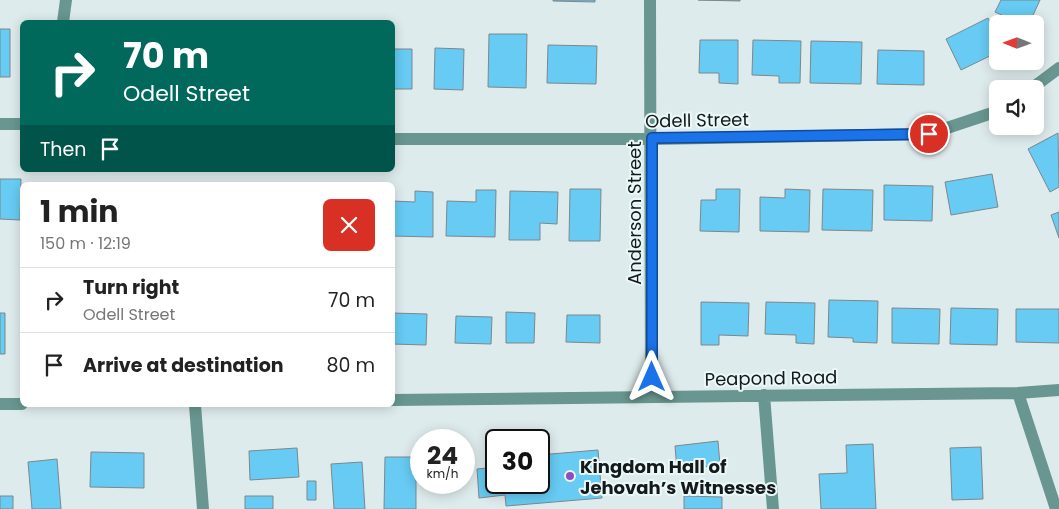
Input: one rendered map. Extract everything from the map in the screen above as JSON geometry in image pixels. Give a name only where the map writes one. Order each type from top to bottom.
[{"type":"street","points":[[63,20],[66,0]]},
{"type":"street","name":"Anderson Street","points":[[650,0],[652,397]]},
{"type":"street","points":[[1043,80],[1059,68]]},
{"type":"street","name":"Odell Street","points":[[395,139],[929,134],[989,114]]},
{"type":"street","points":[[0,124],[20,124]]},
{"type":"street","name":"Peapond Road","points":[[395,400],[1018,393],[1059,390]]},
{"type":"street","points":[[1018,393],[1056,509]]},
{"type":"street","points":[[764,395],[773,509]]},
{"type":"street","points":[[0,404],[20,404]]},
{"type":"street","points":[[194,407],[203,509]]},
{"type":"building","points":[[595,0],[595,2],[553,1]]},
{"type":"building","points":[[698,0],[740,0],[740,1]]},
{"type":"building","points":[[1001,0],[1040,0],[1033,15],[1002,15],[995,12]]},
{"type":"building","points":[[988,18],[989,20],[989,56],[961,70],[946,39]]},
{"type":"building","points":[[0,29],[10,29],[10,77],[0,77]]},
{"type":"building","points":[[489,34],[527,34],[526,88],[488,87]]},
{"type":"building","points":[[700,40],[738,40],[738,84],[719,83],[719,73],[699,73]]},
{"type":"building","points":[[753,40],[801,41],[800,83],[779,83],[779,76],[752,75]]},
{"type":"building","points":[[811,41],[862,42],[861,84],[810,83]]},
{"type":"building","points":[[548,45],[597,46],[596,84],[547,83]]},
{"type":"building","points":[[435,48],[464,49],[463,90],[434,89]]},
{"type":"building","points":[[395,49],[412,49],[412,89],[395,89]]},
{"type":"building","points":[[878,50],[924,51],[924,85],[877,84]]},
{"type":"building","points":[[1058,133],[1059,187],[1050,192],[1028,149]]},
{"type":"building","points":[[992,174],[998,207],[951,215],[945,182]]},
{"type":"building","points":[[0,179],[21,179],[20,220],[0,219]]},
{"type":"building","points":[[884,185],[933,186],[932,221],[884,220]]},
{"type":"building","points":[[570,189],[601,189],[600,241],[569,241]]},
{"type":"building","points":[[716,189],[740,189],[739,232],[700,231],[701,200],[716,200]]},
{"type":"building","points":[[785,189],[810,190],[809,232],[760,231],[760,197],[785,198]]},
{"type":"building","points":[[823,189],[873,190],[872,231],[822,230]]},
{"type":"building","points":[[476,190],[496,190],[495,237],[446,236],[447,201],[476,202]]},
{"type":"building","points":[[415,191],[433,192],[433,237],[395,236],[395,201],[415,202]]},
{"type":"building","points":[[510,191],[558,192],[557,224],[540,223],[540,240],[509,240]]},
{"type":"building","points":[[1059,212],[1059,238],[1051,215]]},
{"type":"building","points":[[829,300],[878,301],[877,343],[853,342],[853,338],[828,337]]},
{"type":"building","points":[[701,302],[749,303],[748,336],[719,335],[719,345],[701,345]]},
{"type":"building","points":[[766,302],[815,303],[814,344],[796,343],[796,335],[765,334]]},
{"type":"building","points":[[892,308],[940,309],[939,344],[892,343]]},
{"type":"building","points":[[951,308],[998,309],[997,345],[950,344]]},
{"type":"building","points":[[1016,309],[1059,309],[1059,343],[1016,342]]},
{"type":"building","points":[[506,312],[535,313],[534,343],[506,343]]},
{"type":"building","points":[[0,313],[5,313],[5,354],[0,354]]},
{"type":"building","points":[[395,313],[427,314],[426,345],[395,344]]},
{"type":"building","points":[[567,315],[600,315],[600,343],[566,342]]},
{"type":"building","points":[[456,316],[492,317],[491,344],[455,343]]},
{"type":"building","points":[[718,441],[720,465],[677,470],[675,446]]},
{"type":"building","points":[[873,444],[876,509],[821,509],[819,474],[847,473],[846,445]]},
{"type":"building","points":[[981,447],[983,499],[952,500],[950,448]]},
{"type":"building","points":[[297,448],[299,477],[250,480],[249,451]]},
{"type":"building","name":"Kingdom Hall of Jehovah’s Witnesses","points":[[598,450],[602,498],[506,506],[505,495],[479,498],[477,469],[485,468],[485,494],[550,494],[550,454]]},
{"type":"building","points":[[91,452],[144,453],[144,488],[90,487]]},
{"type":"building","points":[[385,457],[410,457],[410,494],[416,494],[416,509],[384,509]]},
{"type":"building","points":[[57,459],[61,509],[32,509],[28,462]]},
{"type":"building","points":[[362,462],[365,509],[334,509],[331,464]]},
{"type":"building","points":[[307,481],[316,481],[316,500],[307,500]]},
{"type":"building","points":[[0,496],[13,496],[13,509],[0,509]]},
{"type":"building","points":[[245,496],[273,496],[273,509],[245,509]]},
{"type":"building","points":[[684,496],[722,497],[722,509],[684,509]]},
{"type":"place","name":"Kingdom Hall of Jehovah’s Witnesses","points":[[570,476]]},
{"type":"route","points":[[652,377],[652,138],[929,134]]}]
